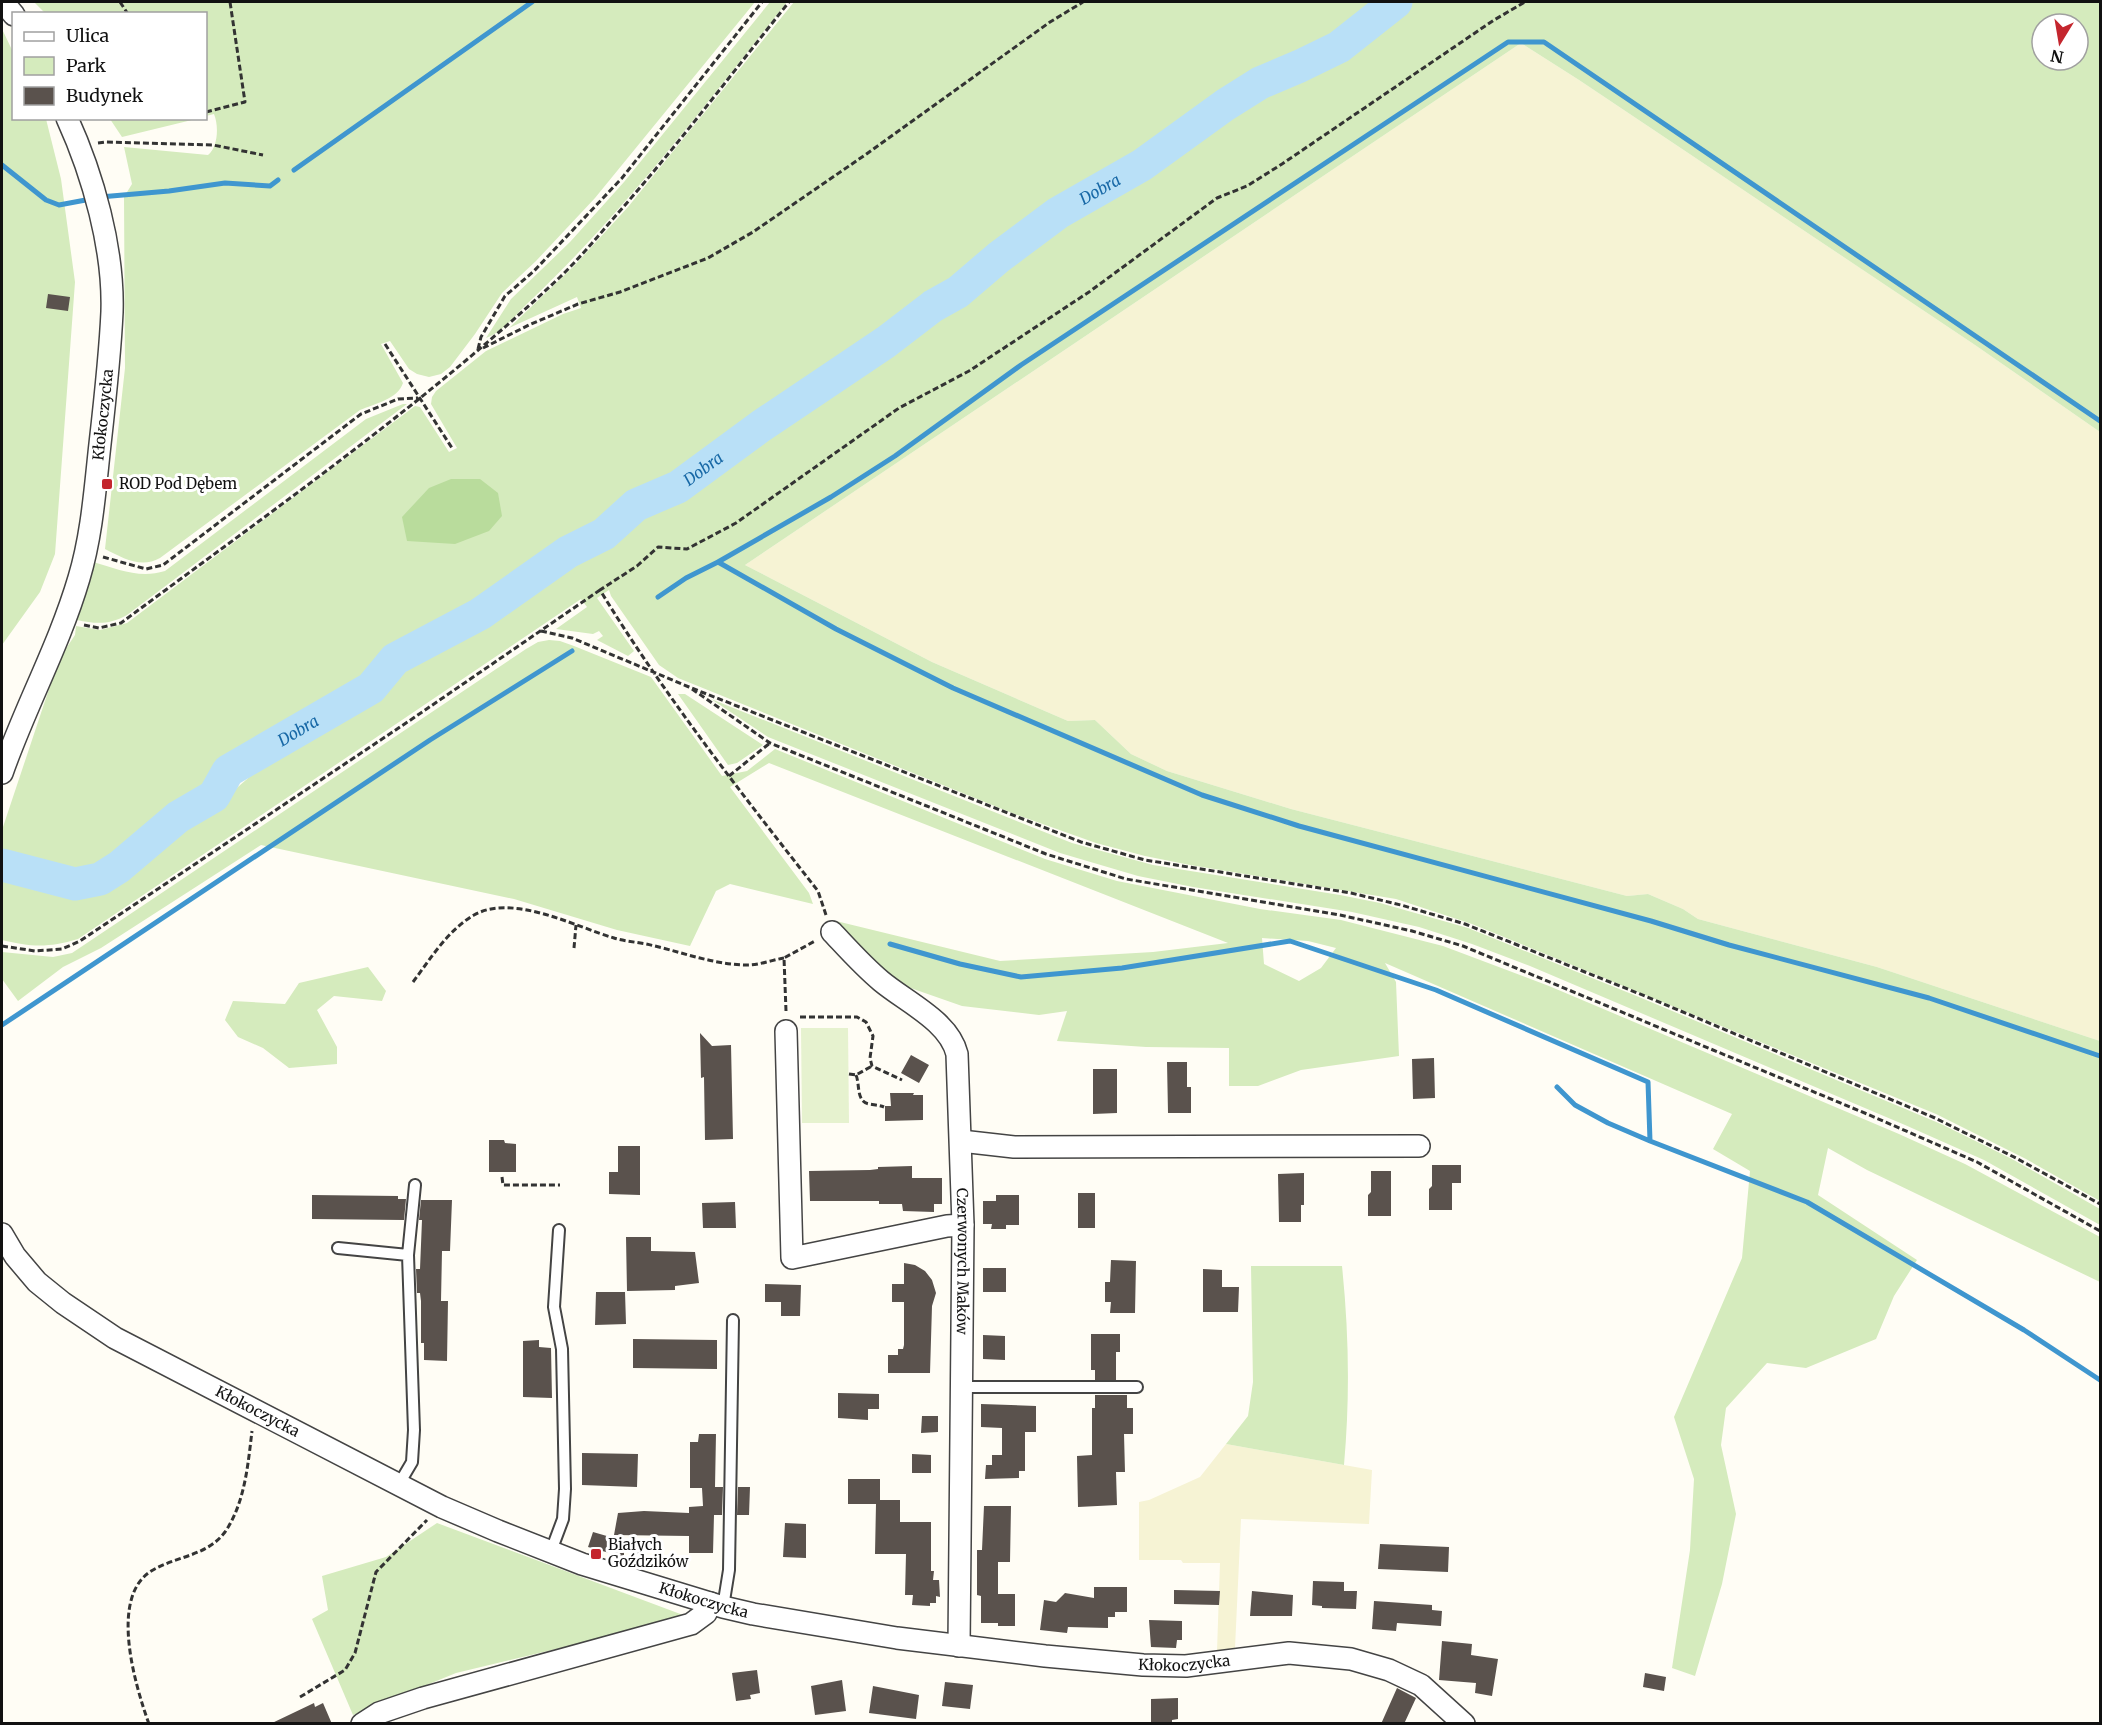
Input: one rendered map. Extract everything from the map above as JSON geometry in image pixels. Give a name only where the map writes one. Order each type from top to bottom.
[{"type":"street","name":"Kłokoczycka","points":[[2,773],[65,619],[86,552],[106,387],[112,310],[108,251],[91,181],[68,120]]},
{"type":"street","name":"Czerwonych Maków","points":[[832,932],[882,981],[946,1030],[954,1043],[957,1054],[963,1225],[959,1646]]},
{"type":"street","points":[[793,1024],[792,1258],[947,1226],[963,1225]]},
{"type":"street","points":[[961,1141],[1014,1147],[1419,1146]]},
{"type":"street","name":"Kłokoczycka","points":[[2,1233],[15,1256],[37,1282],[63,1304],[115,1338],[442,1507],[582,1564],[753,1614],[959,1646],[1143,1665],[1186,1665],[1289,1653],[1351,1659],[1389,1670],[1421,1685],[1452,1719]]},
{"type":"street","points":[[362,1724],[379,1713],[423,1698],[691,1624],[717,1605]]},
{"type":"lane","points":[[399,1484],[412,1462],[414,1430],[408,1255],[415,1185]]},
{"type":"lane","points":[[551,1551],[562,1519],[565,1489],[562,1349],[554,1307],[558,1230]]},
{"type":"lane","points":[[338,1248],[408,1255]]},
{"type":"lane","points":[[717,1605],[729,1570],[733,1320]]},
{"type":"lane","points":[[960,1387],[1137,1387]]},
{"type":"path","points":[[207,112],[245,102],[230,2]]},
{"type":"path","points":[[477,351],[481,337],[506,296],[534,271],[622,178],[762,2]]},
{"type":"path","points":[[65,619],[99,628],[121,623],[420,398],[477,351],[561,276],[609,224],[647,181],[789,2]]},
{"type":"path","points":[[477,351],[578,304],[620,292],[708,258],[753,232],[1050,22],[1083,2]]},
{"type":"path","points":[[2,946],[34,951],[62,949],[80,941],[637,566],[657,547],[687,549],[736,523],[899,408],[969,371],[1089,292],[1216,198],[1247,186],[1282,164],[1494,20],[1525,2]]},
{"type":"path","points":[[80,147],[106,142],[213,145],[263,155]]},
{"type":"path","points":[[385,344],[452,448]]},
{"type":"path","points":[[86,552],[146,569],[163,565],[361,414],[398,399],[420,398]]},
{"type":"path","points":[[413,982],[446,938],[475,915],[489,910],[507,908],[533,912],[616,939],[707,960],[749,965],[784,958],[832,932],[818,891],[729,776],[600,590]]},
{"type":"path","points":[[541,631],[572,638],[688,687],[1081,842],[1145,860],[1351,893],[1465,924],[1645,996],[1935,1118],[2016,1158],[2100,1204]]},
{"type":"path","points":[[688,687],[770,743],[1046,854],[1126,879],[1340,915],[1463,945],[1967,1158],[2100,1231]]},
{"type":"path","points":[[729,776],[770,743]]},
{"type":"path","points":[[574,948],[576,925]]},
{"type":"path","points":[[784,958],[793,1024],[857,1017],[866,1022],[873,1036],[870,1058],[872,1066]]},
{"type":"path","points":[[849,1074],[855,1075],[872,1066]]},
{"type":"path","points":[[872,1066],[902,1080]]},
{"type":"path","points":[[855,1075],[860,1098],[864,1103],[884,1107]]},
{"type":"path","points":[[502,1177],[503,1185],[560,1185]]},
{"type":"path","points":[[148,1724],[126,1632],[129,1606],[138,1582],[153,1570],[201,1552],[224,1533],[239,1504],[248,1465],[255,1411]]},
{"type":"path","points":[[300,1697],[345,1670],[356,1653],[376,1572],[442,1507]]},
{"type":"shaded area","points":[[1521,43],[1975,345],[2100,432],[2100,1041],[1877,967],[1698,919],[1683,909],[1648,894],[1627,896],[1291,809],[1167,771],[1131,754],[1095,720],[1068,721],[932,662],[745,565]]},
{"type":"shaded area","points":[[1226,1444],[1372,1470],[1369,1524],[1241,1519],[1235,1648],[1217,1651],[1220,1563],[1139,1560],[1139,1502],[1149,1500],[1200,1477]]},
{"type":"green space","points":[[34,2],[755,2],[595,198],[536,261],[502,293],[450,367],[441,374],[429,377],[417,374],[409,369],[390,341],[381,344],[403,383],[396,393],[360,410],[160,558],[146,562],[132,561],[105,549],[125,368],[124,197],[132,184],[124,147],[208,155],[214,147],[216,119],[214,114],[207,116],[207,12],[44,12]]},
{"type":"green space","points":[[770,2],[787,2],[664,156],[566,266],[504,327],[486,338],[511,299],[570,242],[624,182]]},
{"type":"green space","points":[[794,2],[1391,2],[1344,39],[1312,59],[1274,74],[1239,92],[1140,165],[1036,224],[960,288],[718,453],[690,477],[650,488],[625,505],[603,525],[564,541],[547,558],[227,762],[205,790],[131,842],[140,858],[208,813],[261,767],[376,697],[418,660],[520,597],[568,560],[610,535],[649,505],[690,486],[805,401],[933,316],[1001,261],[1057,220],[1137,173],[1246,99],[1280,79],[1335,54],[1366,28],[1403,2],[2100,2],[2100,432],[1975,345],[1521,43],[745,565],[932,662],[1068,721],[1095,720],[1131,754],[1167,771],[1291,809],[1627,896],[1648,894],[1683,909],[1698,919],[1877,967],[2100,1041],[2100,1201],[2026,1159],[1936,1114],[1472,924],[1396,899],[1190,865],[1096,843],[1012,813],[678,678],[659,665],[609,590],[597,598],[634,651],[628,656],[597,640],[603,636],[599,631],[593,634],[556,629],[587,607],[581,599],[78,939],[40,946],[2,940],[2,830],[59,659],[75,635],[76,626],[100,630],[127,623],[415,406],[420,407],[449,452],[457,448],[431,404],[432,397],[436,391],[486,351],[563,314],[581,308],[577,297],[509,328],[575,265],[628,207]]},
{"type":"green space","points":[[2,29],[12,50],[12,120],[46,120],[61,179],[75,282],[55,554],[40,592],[2,645]]},
{"type":"green space","points":[[111,120],[192,120],[122,137]]},
{"type":"green space","points":[[407,404],[127,615],[102,623],[77,620],[93,562],[137,574],[165,571],[366,419]]},
{"type":"green space","points":[[451,479],[480,479],[498,493],[502,516],[489,531],[455,544],[407,541],[402,517],[429,488]]},
{"type":"green space","points":[[560,641],[651,677],[722,776],[747,771],[775,749],[1045,859],[1117,881],[1260,909],[1341,920],[1443,946],[1549,986],[1965,1164],[2100,1237],[2100,1282],[1867,1170],[1828,1148],[1818,1195],[1917,1260],[1894,1296],[1876,1339],[1806,1368],[1767,1363],[1726,1408],[1721,1445],[1736,1514],[1722,1584],[1695,1676],[1672,1668],[1690,1550],[1694,1479],[1674,1417],[1742,1258],[1750,1171],[1713,1149],[1732,1114],[1385,963],[1396,982],[1399,1056],[1301,1070],[1258,1086],[1229,1086],[1229,1048],[1146,1047],[1057,1041],[1067,1011],[1039,1015],[962,1006],[902,985],[853,947],[836,921],[1000,961],[1153,952],[1228,943],[769,763],[730,787],[809,893],[813,904],[730,884],[716,891],[690,946],[617,930],[514,899],[261,845],[101,948],[63,967],[18,1001],[2,979],[2,952],[53,957],[72,953],[538,642]],"holes":[[[1262,938],[1308,941],[1336,948],[1321,968],[1299,981],[1264,964]]]},
{"type":"green space","points":[[678,694],[685,694],[763,745],[737,763],[728,765]]},
{"type":"green space","points":[[711,699],[1072,843],[1153,865],[1380,903],[1468,928],[1941,1124],[2012,1159],[2100,1209],[2100,1225],[1984,1160],[1530,966],[1472,944],[1419,927],[1352,912],[1138,876],[1060,853],[768,737]]},
{"type":"green space","points":[[368,967],[386,991],[382,1001],[334,996],[317,1010],[337,1047],[337,1064],[289,1068],[263,1048],[238,1037],[225,1020],[233,1001],[285,1004],[299,983]]},
{"type":"green space","points":[[801,1028],[848,1028],[849,1123],[802,1123]]},
{"type":"green space","points":[[1251,1266],[1342,1266],[1348,1366],[1344,1465],[1226,1444],[1248,1416],[1253,1382]]},
{"type":"green space","points":[[437,1523],[683,1615],[682,1619],[456,1673],[353,1715],[312,1619],[328,1610],[322,1576],[386,1557]]},
{"type":"building","points":[[48,294],[70,297],[68,311],[46,308]]},
{"type":"building","points":[[700,1033],[712,1046],[731,1045],[733,1139],[705,1140],[704,1077],[701,1078]]},
{"type":"building","points":[[911,1055],[929,1065],[919,1083],[901,1073]]},
{"type":"building","points":[[1434,1058],[1435,1098],[1413,1099],[1412,1059]]},
{"type":"building","points":[[1167,1062],[1187,1062],[1187,1087],[1191,1087],[1191,1113],[1168,1113]]},
{"type":"building","points":[[1093,1069],[1117,1069],[1117,1113],[1093,1114]]},
{"type":"building","points":[[890,1093],[923,1095],[923,1120],[885,1121],[885,1106],[891,1106]]},
{"type":"building","points":[[489,1140],[504,1140],[505,1143],[516,1144],[516,1172],[489,1172]]},
{"type":"building","points":[[618,1146],[640,1146],[640,1195],[609,1194],[609,1172],[618,1172]]},
{"type":"building","points":[[1432,1165],[1461,1165],[1461,1183],[1452,1183],[1452,1210],[1429,1210]]},
{"type":"building","points":[[912,1166],[912,1178],[942,1178],[942,1204],[934,1204],[934,1212],[903,1211],[902,1204],[879,1204],[879,1201],[810,1201],[809,1171],[870,1170],[878,1169],[878,1167]]},
{"type":"building","points":[[1371,1171],[1391,1171],[1391,1216],[1368,1216]]},
{"type":"building","points":[[1304,1173],[1304,1205],[1301,1205],[1301,1222],[1279,1222],[1278,1174]]},
{"type":"building","points":[[1078,1193],[1095,1193],[1095,1228],[1078,1228]]},
{"type":"building","points":[[312,1195],[398,1196],[398,1199],[406,1199],[404,1220],[312,1219]]},
{"type":"building","points":[[996,1195],[1019,1195],[1019,1225],[1006,1225],[1006,1229],[991,1229],[992,1224],[983,1224],[983,1201],[996,1201]]},
{"type":"building","points":[[421,1200],[452,1200],[450,1251],[442,1251],[441,1301],[448,1301],[447,1361],[424,1360],[424,1343],[421,1343],[421,1301],[420,1293],[417,1293],[416,1269],[420,1269]]},
{"type":"building","points":[[735,1202],[736,1228],[703,1228],[702,1203]]},
{"type":"building","points":[[626,1237],[651,1237],[651,1251],[695,1252],[699,1283],[675,1286],[675,1290],[627,1291]]},
{"type":"building","points":[[1111,1260],[1136,1261],[1135,1313],[1110,1313],[1111,1302],[1105,1302],[1105,1282],[1110,1282]]},
{"type":"building","points":[[904,1263],[915,1265],[925,1271],[932,1280],[936,1293],[932,1306],[930,1373],[888,1373],[888,1355],[898,1355],[898,1349],[903,1349],[904,1345],[904,1302],[892,1302],[892,1284],[904,1284]]},
{"type":"building","points":[[983,1268],[1006,1268],[1006,1292],[983,1292]]},
{"type":"building","points":[[1203,1269],[1222,1270],[1222,1287],[1239,1287],[1238,1312],[1203,1312]]},
{"type":"building","points":[[765,1284],[801,1285],[800,1316],[781,1316],[781,1302],[765,1302]]},
{"type":"building","points":[[596,1292],[625,1292],[626,1324],[595,1325]]},
{"type":"building","points":[[1091,1334],[1120,1334],[1120,1352],[1116,1352],[1116,1380],[1095,1380],[1095,1370],[1091,1370]]},
{"type":"building","points":[[983,1335],[1005,1336],[1005,1360],[983,1359]]},
{"type":"building","points":[[633,1339],[717,1340],[717,1369],[633,1368]]},
{"type":"building","points":[[539,1340],[539,1347],[551,1348],[552,1398],[523,1397],[523,1341]]},
{"type":"building","points":[[838,1393],[879,1394],[879,1409],[868,1409],[868,1420],[838,1418]]},
{"type":"building","points":[[1095,1395],[1127,1395],[1127,1408],[1133,1408],[1133,1434],[1124,1434],[1125,1472],[1116,1472],[1117,1505],[1078,1507],[1077,1456],[1092,1455],[1092,1408],[1095,1408]]},
{"type":"building","points":[[981,1404],[1036,1406],[1036,1432],[1025,1432],[1025,1471],[1019,1471],[1019,1478],[985,1479],[986,1465],[992,1465],[992,1455],[1002,1455],[1002,1428],[981,1427]]},
{"type":"building","points":[[922,1416],[938,1416],[938,1432],[921,1433]]},
{"type":"building","points":[[699,1434],[716,1434],[715,1487],[723,1487],[722,1515],[714,1515],[713,1553],[689,1553],[689,1536],[614,1535],[618,1513],[644,1511],[689,1513],[689,1507],[703,1506],[702,1488],[690,1488],[690,1442],[698,1442]]},
{"type":"building","points":[[582,1453],[638,1454],[637,1487],[582,1485]]},
{"type":"building","points":[[912,1454],[931,1455],[931,1473],[912,1473]]},
{"type":"building","points":[[848,1479],[880,1479],[880,1500],[900,1500],[900,1522],[931,1522],[931,1571],[934,1571],[933,1580],[939,1580],[940,1597],[936,1596],[936,1603],[930,1603],[930,1606],[912,1605],[913,1595],[905,1595],[906,1554],[875,1554],[876,1504],[848,1504]]},
{"type":"building","points":[[738,1487],[750,1487],[749,1515],[737,1515]]},
{"type":"building","points":[[984,1506],[1011,1506],[1010,1562],[998,1562],[998,1594],[1015,1594],[1015,1626],[981,1623],[981,1596],[977,1595],[977,1550],[982,1550]]},
{"type":"building","points":[[785,1523],[806,1524],[806,1558],[783,1557]]},
{"type":"building","points":[[593,1532],[624,1541],[624,1557],[588,1547]]},
{"type":"building","points":[[1380,1544],[1449,1547],[1448,1572],[1378,1569]]},
{"type":"building","points":[[1313,1581],[1344,1582],[1344,1591],[1357,1591],[1356,1609],[1322,1608],[1322,1606],[1312,1605]]},
{"type":"building","points":[[1094,1587],[1127,1587],[1127,1612],[1115,1612],[1115,1617],[1108,1617],[1108,1628],[1068,1627],[1067,1633],[1040,1630],[1044,1600],[1056,1602],[1065,1593],[1094,1598]]},
{"type":"building","points":[[1174,1590],[1220,1591],[1219,1605],[1174,1604]]},
{"type":"building","points":[[1252,1591],[1293,1595],[1292,1616],[1250,1616]]},
{"type":"building","points":[[1374,1601],[1432,1605],[1432,1610],[1442,1611],[1441,1626],[1397,1623],[1396,1631],[1372,1629]]},
{"type":"building","points":[[1149,1620],[1182,1621],[1182,1640],[1177,1640],[1176,1648],[1151,1647]]},
{"type":"building","points":[[1442,1641],[1472,1644],[1471,1655],[1498,1659],[1492,1696],[1475,1693],[1476,1683],[1439,1680]]},
{"type":"building","points":[[757,1670],[760,1693],[750,1695],[751,1699],[736,1701],[732,1673]]},
{"type":"building","points":[[1645,1673],[1666,1677],[1664,1691],[1643,1687]]},
{"type":"building","points":[[842,1680],[846,1711],[815,1715],[811,1686]]},
{"type":"building","points":[[945,1682],[973,1685],[970,1709],[942,1706]]},
{"type":"building","points":[[873,1686],[919,1695],[916,1719],[869,1713]]},
{"type":"building","points":[[1397,1688],[1416,1698],[1404,1724],[1381,1724]]},
{"type":"building","points":[[1178,1698],[1178,1719],[1172,1720],[1172,1724],[1151,1724],[1151,1699]]},
{"type":"building","points":[[314,1703],[315,1707],[323,1703],[332,1724],[270,1724]]},
{"type":"waterway","points":[[294,170],[532,2]]},
{"type":"waterway","name":"Dobra","points":[[2,865],[75,884],[100,879],[119,867],[178,817],[214,796],[228,771],[371,688],[395,659],[480,614],[568,552],[604,534],[636,505],[678,487],[761,426],[886,342],[933,306],[958,292],[999,257],[1058,213],[1142,165],[1225,105],[1260,83],[1339,47],[1396,2]]},
{"type":"waterway","points":[[2100,421],[1544,42],[1508,42],[1021,365],[895,456],[831,497],[718,562],[836,629],[953,688],[1202,795],[1299,826],[1929,998],[2100,1056]]},
{"type":"waterway","points":[[2,165],[46,200],[59,205],[91,199]]},
{"type":"waterway","points":[[100,197],[225,183],[270,186],[278,180]]},
{"type":"waterway","points":[[658,597],[686,578],[718,562]]},
{"type":"waterway","points":[[2,1025],[430,740],[572,651]]},
{"type":"waterway","points":[[890,944],[960,964],[1021,977],[1122,968],[1290,941],[1436,990],[1648,1082],[1650,1141],[1807,1202],[2024,1330],[2100,1380]]},
{"type":"waterway","points":[[1557,1087],[1575,1105],[1608,1123],[1650,1141]]},
{"type":"place","name":"ROD Pod Dębem","points":[[107,484]]},
{"type":"place","name":"Białych Goździków","points":[[596,1554]]}]
